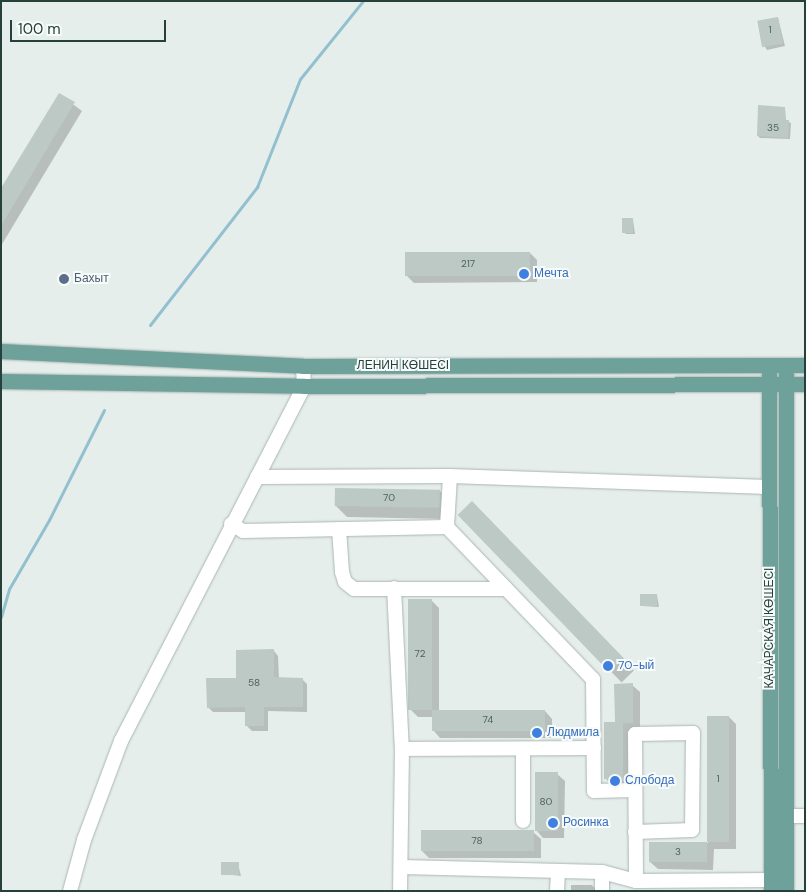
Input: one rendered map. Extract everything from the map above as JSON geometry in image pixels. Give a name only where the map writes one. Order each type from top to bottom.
[{"type":"main road","name":"ЛЕНИН КӨШЕСІ","points":[[1,351],[303,366],[805,365]]},
{"type":"main road","name":"КАЧАРСКАЯ КӨШЕСІ","points":[[769,365],[771,885]]},
{"type":"main road","name":"КАЧАРСКАЯ КӨШЕСІ","points":[[786,891],[787,365]]},
{"type":"main road","name":"ЛЕНИН КӨШЕСІ","points":[[1,381],[304,386],[805,384]]},
{"type":"street","points":[[70,891],[84,840],[121,741],[304,386],[303,366]]},
{"type":"street","points":[[257,477],[450,476],[770,486]]},
{"type":"street","points":[[450,476],[447,527],[593,680],[594,792],[635,790]]},
{"type":"street","points":[[232,524],[243,530],[447,527]]},
{"type":"street","points":[[339,529],[342,572],[345,582],[354,589],[506,589]]},
{"type":"street","points":[[394,588],[402,749],[400,891]]},
{"type":"street","points":[[635,832],[692,830],[693,733],[635,734],[635,832],[636,880]]},
{"type":"street","points":[[402,749],[594,748]]},
{"type":"street","points":[[523,749],[523,821]]},
{"type":"street","points":[[786,816],[805,816]]},
{"type":"street","points":[[401,867],[602,872],[636,880],[692,886],[771,885]]},
{"type":"street","points":[[557,891],[558,871]]},
{"type":"street","points":[[602,872],[602,891]]},
{"type":"building","points":[[778,17],[783,44],[762,47],[757,21]]},
{"type":"building","points":[[59,93],[75,102],[1,226],[1,188]]},
{"type":"building","points":[[758,105],[785,107],[785,120],[789,120],[788,138],[757,136]]},
{"type":"building","points":[[622,218],[633,218],[633,233],[622,233]]},
{"type":"building","points":[[405,252],[530,252],[530,276],[405,276]]},
{"type":"building","points":[[335,488],[440,490],[440,508],[335,506]]},
{"type":"building","points":[[472,501],[624,659],[610,672],[458,515]]},
{"type":"building","points":[[640,594],[657,594],[657,606],[640,606]]},
{"type":"building","points":[[408,599],[432,599],[432,710],[408,710]]},
{"type":"building","points":[[274,649],[274,677],[303,678],[303,707],[264,707],[264,726],[245,726],[245,707],[207,708],[206,678],[236,678],[236,650]]},
{"type":"building","points":[[633,683],[633,723],[623,723],[623,779],[604,779],[604,722],[615,722],[614,684]]},
{"type":"building","points":[[432,710],[545,710],[545,731],[432,731]]},
{"type":"building","points":[[707,716],[729,716],[729,842],[707,842]]},
{"type":"building","points":[[535,772],[558,772],[558,831],[535,831]]},
{"type":"building","points":[[421,830],[534,830],[534,851],[421,851]]},
{"type":"building","points":[[649,842],[707,842],[707,862],[649,862]]},
{"type":"building","points":[[221,862],[239,862],[239,875],[221,875]]},
{"type":"waterway","points":[[150,325],[257,187],[300,79],[363,1]]},
{"type":"waterway","points":[[1,617],[9,589],[49,520],[104,410]]},
{"type":"place","name":"Мечта","points":[[524,274]]},
{"type":"place","name":"Бахыт","points":[[64,279]]},
{"type":"place","name":"70-ый","points":[[608,666]]},
{"type":"place","name":"Людмила","points":[[537,733]]},
{"type":"place","name":"Слобода","points":[[615,781]]},
{"type":"place","name":"Росинка","points":[[553,823]]}]
